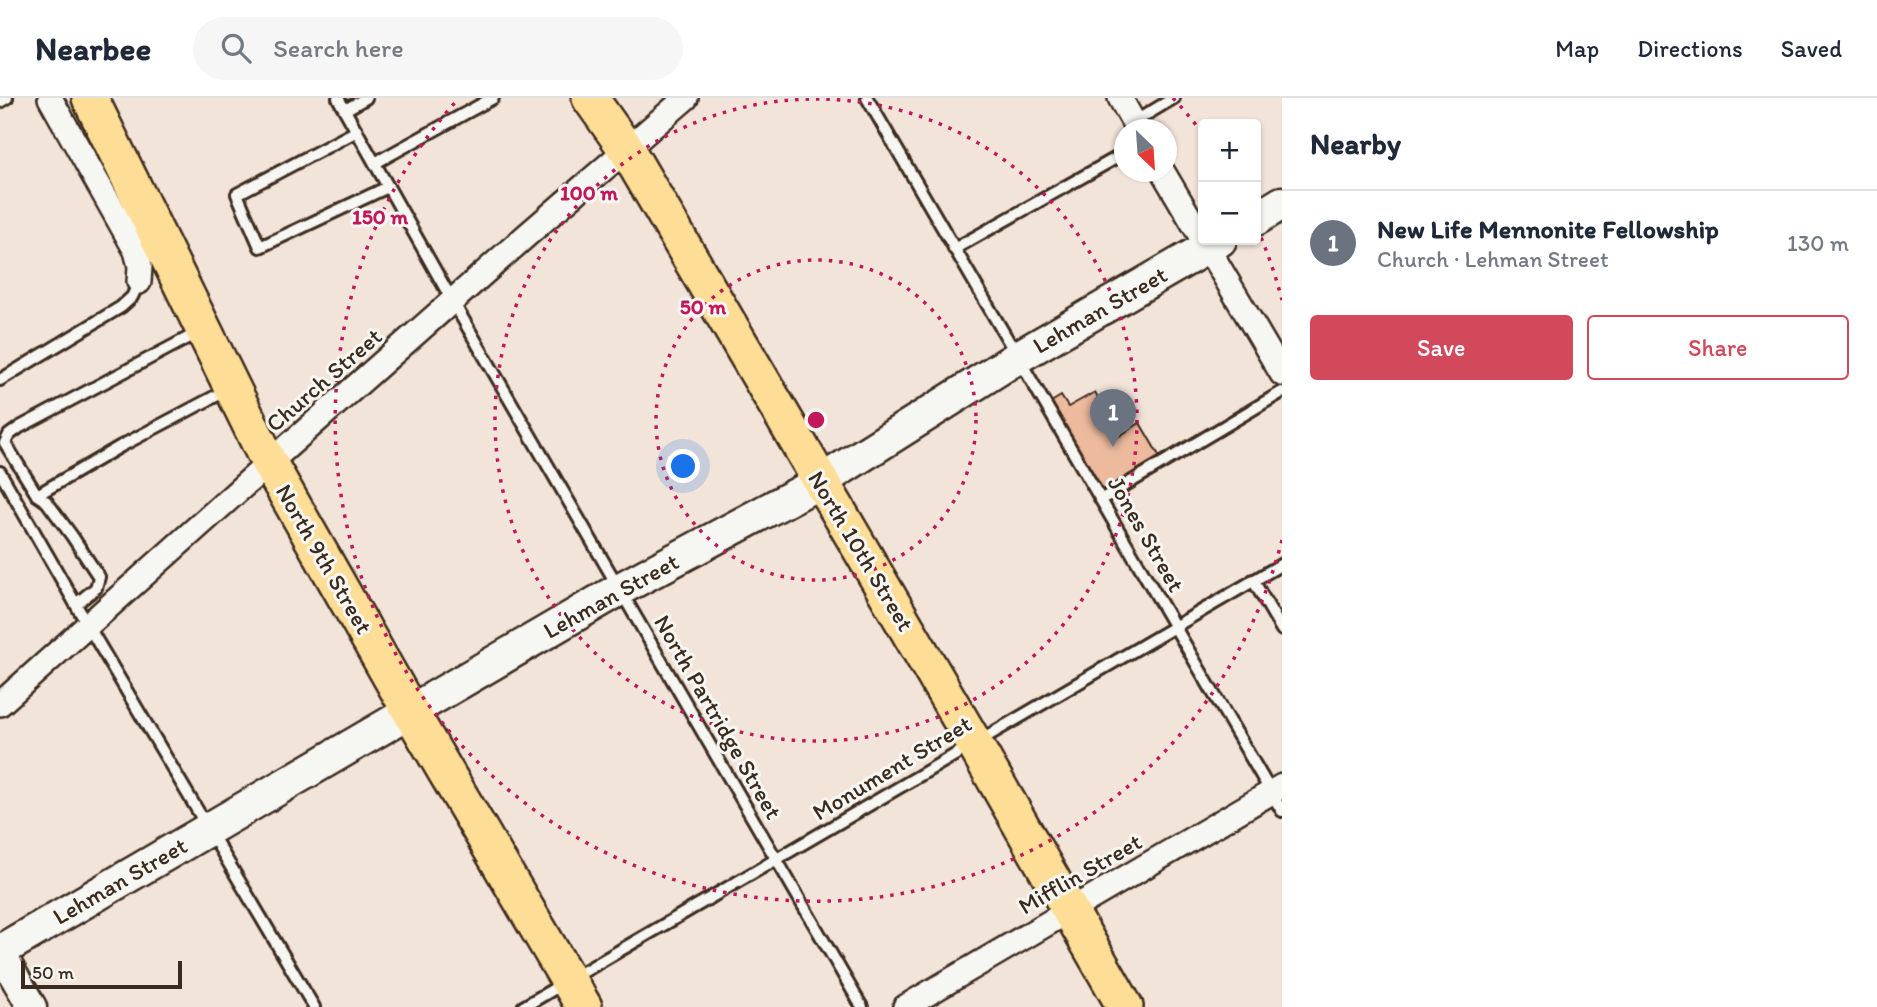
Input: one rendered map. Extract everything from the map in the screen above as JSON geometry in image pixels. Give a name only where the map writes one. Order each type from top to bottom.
[{"type":"main road","name":"North 9th Street","points":[[90,98],[269,463],[410,712],[576,994]]},
{"type":"main road","name":"North 10th Street","points":[[590,98],[627,150],[1125,1007]]},
{"type":"main road","points":[[1261,216],[1282,203]]},
{"type":"main road","name":"Lehman Street","points":[[0,951],[620,589],[820,482],[1018,357],[1210,245]]},
{"type":"street","points":[[50,98],[136,251],[140,265],[139,282]]},
{"type":"street","name":"Church Street","points":[[0,704],[527,235],[686,98]]},
{"type":"street","points":[[1120,98],[1132,119]]},
{"type":"street","points":[[1170,182],[1198,222]]},
{"type":"street","points":[[1214,245],[1282,374]]},
{"type":"street","name":"Mifflin Street","points":[[905,1007],[1070,910],[1278,796]]},
{"type":"street","points":[[0,951],[32,1007]]},
{"type":"lane","points":[[0,102],[7,98]]},
{"type":"lane","name":"North Partridge Street","points":[[338,98],[453,302],[862,1007]]},
{"type":"lane","points":[[345,110],[366,98]]},
{"type":"lane","points":[[375,163],[492,98]]},
{"type":"lane","name":"Jones Street","points":[[867,98],[1175,626],[1278,796]]},
{"type":"lane","points":[[1146,119],[1174,98]]},
{"type":"lane","points":[[357,131],[237,194],[260,247],[388,187]]},
{"type":"lane","points":[[954,249],[1114,159]]},
{"type":"lane","points":[[0,380],[121,307],[132,297],[139,282]]},
{"type":"lane","points":[[76,604],[96,587],[99,577],[47,502],[37,495],[5,443],[9,435],[204,330]]},
{"type":"lane","points":[[37,495],[121,446],[232,388]]},
{"type":"lane","points":[[1102,499],[1282,391]]},
{"type":"lane","points":[[0,472],[314,1007]]},
{"type":"lane","name":"Monument Street","points":[[523,1007],[576,994],[777,860],[1282,564]]},
{"type":"lane","points":[[1253,580],[1282,630]]},
{"type":"building","points":[[1095,392],[1119,436],[1140,423],[1161,459],[1101,495],[1048,404],[1061,396],[1068,407]]},
{"type":"place","name":"New Life Mennonite Fellowship","points":[[1113,447]]}]
